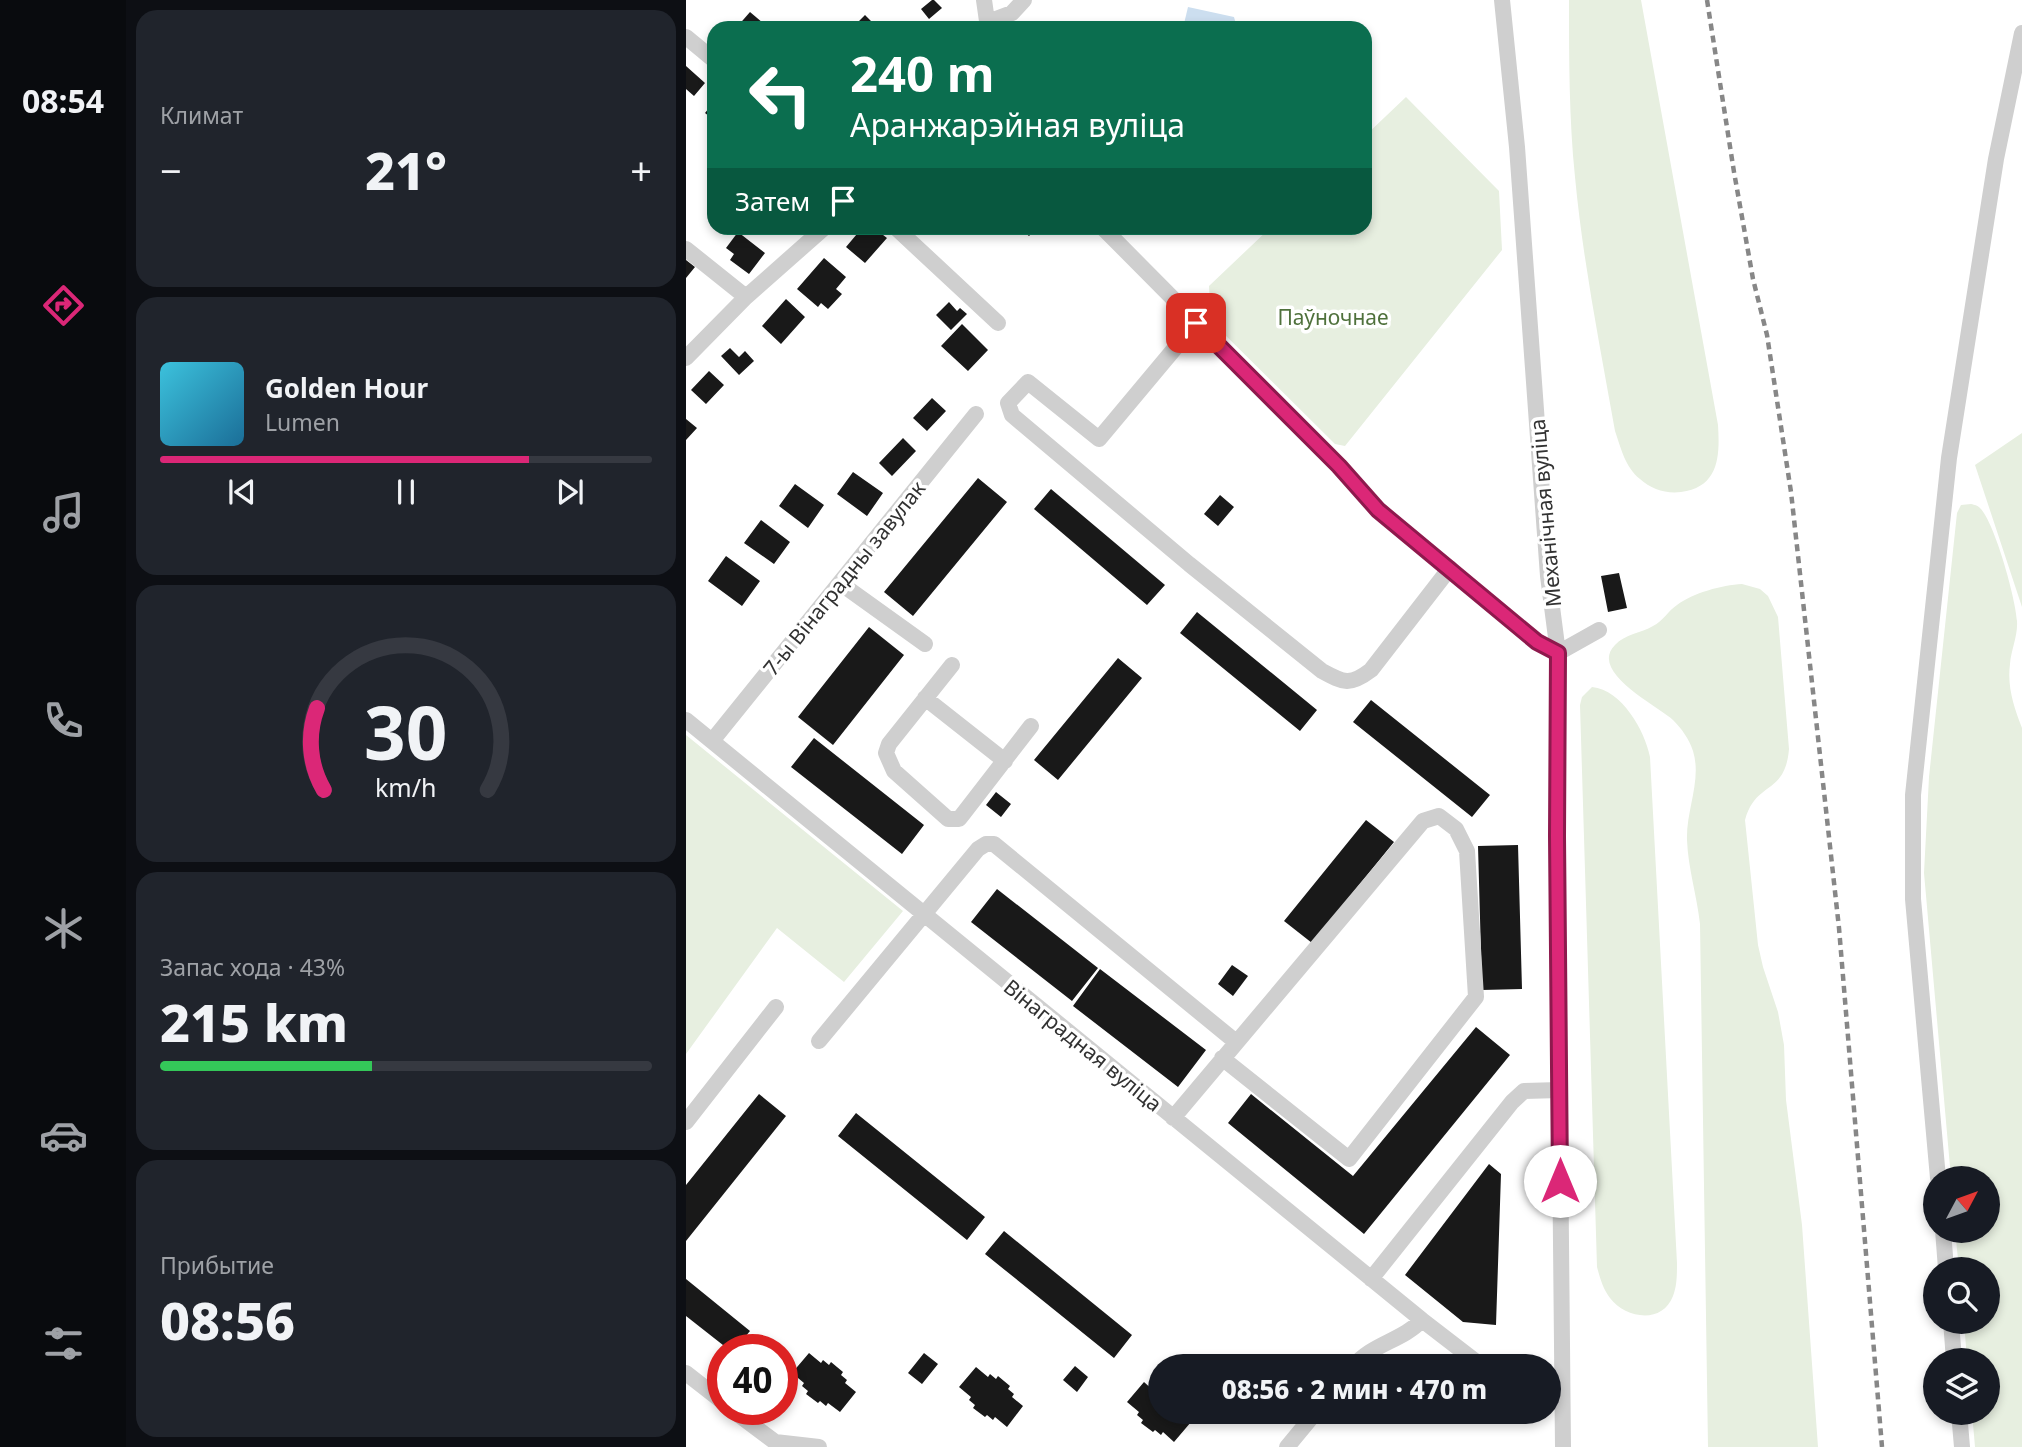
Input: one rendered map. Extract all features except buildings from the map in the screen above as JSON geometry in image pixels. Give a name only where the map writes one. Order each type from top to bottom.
[{"type":"street","points":[[984,0],[987,21]]},
{"type":"street","points":[[995,21],[1012,12],[1024,0]]},
{"type":"street","name":"Механічная вуліца","points":[[1502,0],[1517,146],[1547,564],[1558,653],[1560,1090],[1555,1354]]},
{"type":"street","points":[[1937,1166],[1913,899],[1913,795],[1949,458],[1996,159],[2022,33]]},
{"type":"street","points":[[686,37],[707,54]]},
{"type":"street","points":[[686,358],[746,297],[816,235]]},
{"type":"street","points":[[904,235],[998,323]]},
{"type":"street","points":[[1110,235],[1339,466],[1378,510],[1537,642],[1558,653],[1599,630]]},
{"type":"street","points":[[686,249],[746,297]]},
{"type":"street","points":[[1196,323],[1099,439],[1028,382],[1008,404],[1008,409],[1189,564],[1322,671],[1341,681],[1358,680],[1371,670],[1450,568]]},
{"type":"street","name":"7-ы Вінаградны завулак","points":[[712,741],[976,414]]},
{"type":"street","points":[[840,583],[925,644]]},
{"type":"street","points":[[952,665],[889,744],[886,753],[894,771],[948,818],[959,818],[963,814],[1031,726]]},
{"type":"street","points":[[925,698],[1004,761]]},
{"type":"street","name":"Вінаградная вуліца","points":[[686,720],[1466,1354]]},
{"type":"street","points":[[1173,1118],[1222,1058],[1423,821],[1439,816],[1456,829],[1467,852],[1476,997],[1349,1159],[1222,1058]]},
{"type":"street","points":[[819,1041],[978,849],[986,844],[994,844],[1236,1042]]},
{"type":"street","points":[[686,1122],[776,1007]]},
{"type":"street","points":[[1371,1279],[1512,1102],[1524,1091],[1560,1090]]},
{"type":"street","points":[[1366,1354],[1399,1338],[1422,1320]]},
{"type":"street","points":[[686,1373],[707,1389]]},
{"type":"street","points":[[1287,1447],[1306,1424]]},
{"type":"street","name":"Механічная вуліца","points":[[1561,1424],[1563,1447]]},
{"type":"street","points":[[752,1425],[775,1443],[819,1447]]},
{"type":"street","points":[[1960,1425],[1962,1447]]},
{"type":"green space","points":[[1569,0],[1641,0],[1718,425],[1717,459],[1714,468],[1710,477],[1694,489],[1670,492],[1649,486],[1627,463],[1615,431],[1578,209],[1570,111]]},
{"type":"green space","name":"Паўночнае","points":[[1406,97],[1499,191],[1502,250],[1345,446],[1335,444],[1211,321],[1209,286],[1263,235],[1372,235],[1372,129]]},
{"type":"green space","points":[[2022,433],[2022,607],[1975,465]]},
{"type":"green space","points":[[1961,505],[1977,506],[1986,516],[2009,580],[2017,621],[2009,681],[2022,728],[2022,1447],[1975,1447],[1973,1425],[2000,1425],[2000,1348],[1966,1348],[1965,1334],[2000,1334],[2000,1257],[1958,1257],[1956,1243],[2000,1243],[2000,1166],[1950,1166],[1924,873],[1929,777],[1957,513]]},
{"type":"green space","points":[[1742,584],[1760,589],[1768,596],[1778,617],[1789,749],[1782,774],[1756,799],[1745,820],[1758,945],[1778,1012],[1784,1045],[1786,1100],[1802,1225],[1818,1447],[1708,1447],[1700,924],[1687,840],[1695,784],[1695,762],[1685,734],[1673,720],[1618,677],[1611,666],[1609,655],[1619,641],[1657,624],[1674,607],[1691,597],[1708,590]]},
{"type":"green space","points":[[1592,687],[1613,696],[1630,713],[1643,736],[1650,757],[1677,1263],[1673,1296],[1668,1305],[1652,1315],[1634,1314],[1617,1305],[1605,1291],[1597,1267],[1580,705],[1582,697]]},
{"type":"green space","points":[[686,735],[903,911],[844,982],[777,928],[686,1054]]},
{"type":"water","points":[[1188,7],[1234,17],[1235,21],[1185,21]]},
{"type":"railway","points":[[1707,0],[1753,279],[1767,335],[1791,492],[1839,928],[1882,1447]]},
{"type":"route","points":[[1196,323],[1339,466],[1378,510],[1537,642],[1558,653],[1560,1181]]}]
